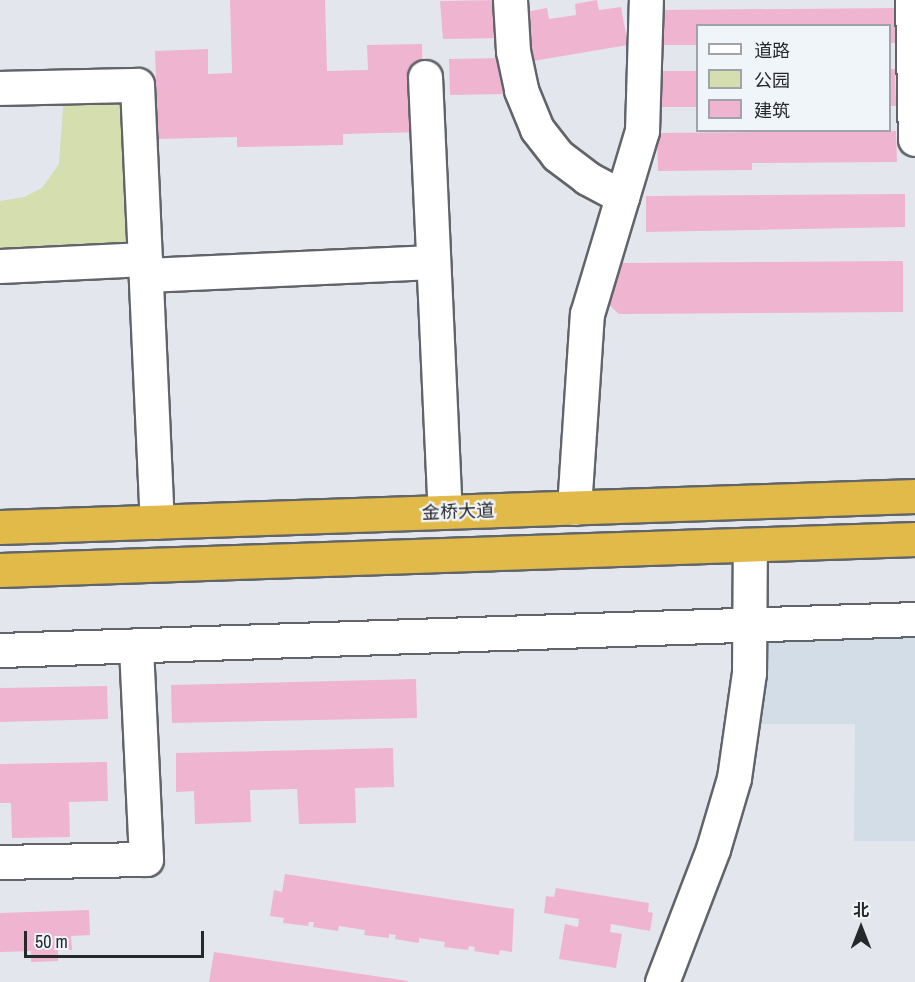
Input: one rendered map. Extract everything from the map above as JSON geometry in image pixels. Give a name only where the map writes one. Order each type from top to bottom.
[{"type":"highway","name":"金桥大道","points":[[0,527],[915,496]]},
{"type":"highway","points":[[0,570],[915,539]]},
{"type":"street","points":[[510,0],[519,80],[537,129],[557,155],[587,178],[622,197]]},
{"type":"street","points":[[573,508],[587,314],[642,131],[646,0]]},
{"type":"street","points":[[912,0],[915,138]]},
{"type":"street","points":[[425,76],[445,512]]},
{"type":"street","points":[[0,88],[137,85],[157,522]]},
{"type":"street","points":[[0,266],[145,267],[434,262]]},
{"type":"street","points":[[662,982],[713,849],[734,778],[746,713],[750,545]]},
{"type":"street","points":[[0,650],[915,619]]},
{"type":"street","points":[[0,862],[146,859],[136,645]]},
{"type":"shaded area","points":[[915,630],[915,841],[854,841],[855,724],[755,724],[762,633]]},
{"type":"green space","points":[[125,91],[131,248],[0,252],[0,201],[24,197],[42,188],[59,164],[64,93]]},
{"type":"building","points":[[230,0],[325,0],[327,71],[368,70],[367,45],[422,44],[424,132],[343,134],[343,145],[237,147],[237,137],[158,139],[155,51],[208,49],[208,74],[232,73]]},
{"type":"building","points":[[501,0],[504,38],[443,39],[440,1]]},
{"type":"building","points":[[597,0],[599,10],[621,7],[628,45],[533,61],[525,12],[547,8],[549,19],[576,15],[575,4]]},
{"type":"building","points":[[897,8],[897,43],[891,43],[891,24],[696,24],[696,45],[658,45],[658,10]]},
{"type":"building","points":[[505,58],[505,94],[450,95],[449,59]]},
{"type":"building","points":[[891,69],[895,69],[896,106],[891,106]]},
{"type":"building","points":[[657,71],[696,71],[696,107],[657,107]]},
{"type":"building","points":[[896,131],[897,162],[752,163],[752,170],[658,171],[657,133]]},
{"type":"building","points":[[905,194],[905,227],[646,232],[646,196]]},
{"type":"building","points":[[903,261],[903,312],[619,314],[605,301],[618,263]]},
{"type":"building","points":[[416,679],[417,718],[172,723],[171,685]]},
{"type":"building","points":[[107,686],[108,719],[0,722],[0,688]]},
{"type":"building","points":[[393,748],[394,787],[355,788],[356,823],[299,824],[297,789],[250,790],[251,822],[195,824],[194,791],[176,792],[176,753]]},
{"type":"building","points":[[107,762],[108,801],[69,802],[70,837],[12,838],[11,803],[0,803],[0,764]]},
{"type":"building","points":[[285,874],[514,909],[512,952],[500,950],[499,955],[474,951],[475,947],[469,946],[468,950],[444,947],[445,942],[419,938],[419,943],[395,939],[396,935],[389,934],[389,938],[364,935],[365,930],[339,926],[338,931],[313,927],[314,922],[309,922],[308,926],[283,923],[284,918],[270,916],[274,890],[282,892]]},
{"type":"building","points":[[556,888],[649,903],[648,912],[653,913],[650,931],[611,924],[610,932],[622,934],[616,968],[559,959],[565,924],[578,927],[579,919],[544,913],[546,896],[554,897]]},
{"type":"building","points":[[89,910],[90,935],[71,936],[72,950],[58,950],[58,961],[31,962],[31,951],[0,952],[0,913]]},
{"type":"building","points":[[214,952],[408,981],[408,982],[209,982]]}]
